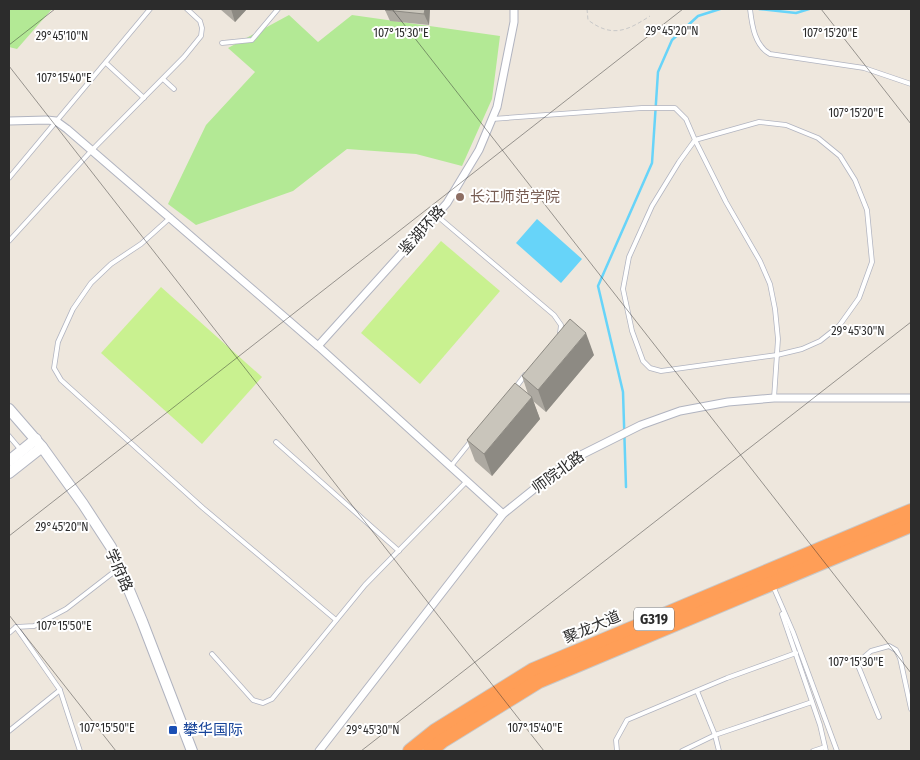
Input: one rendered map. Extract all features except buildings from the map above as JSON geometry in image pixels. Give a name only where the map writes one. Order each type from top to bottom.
[{"type":"highway","name":"聚龙大道","points":[[410,751],[435,731],[534,670],[911,511]]},
{"type":"highway","name":"聚龙大道","points":[[430,751],[540,681],[911,525]]},
{"type":"street","name":"鉴湖环路","points":[[318,346],[447,203],[479,150],[497,107],[512,32],[514,9]]},
{"type":"street","points":[[9,121],[47,120],[56,122],[92,150],[318,346],[503,514]]},
{"type":"street","name":"师院北路","points":[[319,751],[503,514],[568,460],[641,425],[680,411],[728,402],[774,398],[911,398]]},
{"type":"street","name":"学府路","points":[[9,409],[39,443],[83,504],[110,547],[192,751]]},
{"type":"street","points":[[9,461],[22,451],[39,443]]},
{"type":"street","points":[[9,473],[39,443]]},
{"type":"lane","points":[[9,178],[150,9]]},
{"type":"lane","points":[[9,241],[92,150],[184,58],[200,36],[202,28],[200,21],[187,9]]},
{"type":"lane","points":[[222,43],[252,40],[278,9]]},
{"type":"lane","points":[[750,9],[752,24],[762,50],[770,54],[864,68],[911,84]]},
{"type":"lane","points":[[106,63],[144,98]]},
{"type":"lane","points":[[163,79],[174,89]]},
{"type":"lane","points":[[492,119],[642,108],[675,108],[686,119],[726,202],[760,261],[770,284],[778,339],[774,398]]},
{"type":"lane","points":[[759,122],[786,125],[818,138],[840,156],[855,180],[866,210],[872,262],[859,298],[839,326],[820,341],[802,349],[777,355],[661,370],[650,368],[642,361],[632,331],[623,289],[629,257],[652,206],[695,140],[759,122]]},
{"type":"lane","points":[[436,215],[554,315],[561,325],[560,334],[554,341]]},
{"type":"lane","points":[[171,217],[141,244],[111,264],[91,283],[73,310],[58,342],[54,368],[61,380],[203,508],[336,620]]},
{"type":"lane","points":[[511,393],[529,370]]},
{"type":"lane","points":[[9,437],[22,451]]},
{"type":"lane","points":[[451,466],[475,437]]},
{"type":"lane","points":[[276,442],[399,552]]},
{"type":"lane","points":[[212,654],[253,700],[263,703],[272,699],[365,585],[467,481]]},
{"type":"lane","points":[[9,633],[16,627],[34,626],[66,609],[119,568]]},
{"type":"lane","points":[[772,583],[826,749],[813,751]]},
{"type":"lane","points":[[772,583],[793,632],[837,751]]},
{"type":"lane","points":[[16,627],[60,690],[80,751]]},
{"type":"lane","points":[[879,717],[857,663],[872,651],[889,646],[896,650],[900,658],[911,709]]},
{"type":"lane","points":[[617,751],[616,740],[627,720],[796,653]]},
{"type":"lane","points":[[9,731],[60,690]]},
{"type":"lane","points":[[697,691],[719,751]]},
{"type":"lane","points":[[682,751],[715,736],[812,702]]},
{"type":"path","points":[[587,9],[588,20],[596,27],[617,32],[631,28],[650,16]]},
{"type":"green space","points":[[9,9],[52,9],[17,49],[9,47]]},
{"type":"green space","points":[[289,15],[318,42],[352,15],[500,36],[492,99],[462,166],[416,154],[347,149],[293,191],[196,225],[168,204],[206,125],[255,72],[228,48]]},
{"type":"green space","points":[[441,241],[500,291],[420,384],[361,333]]},
{"type":"green space","points":[[161,287],[262,377],[202,444],[101,353]]},
{"type":"water","points":[[537,219],[582,259],[561,283],[516,243]]},
{"type":"waterway","points":[[626,487],[623,392],[598,286],[652,163],[658,72],[672,40],[698,16],[720,9]]},
{"type":"waterway","points":[[759,9],[796,13],[809,9]]},
{"type":"place","name":"长江师范学院","points":[[460,197]]},
{"type":"place","name":"攀华国际","points":[[173,730]]}]
